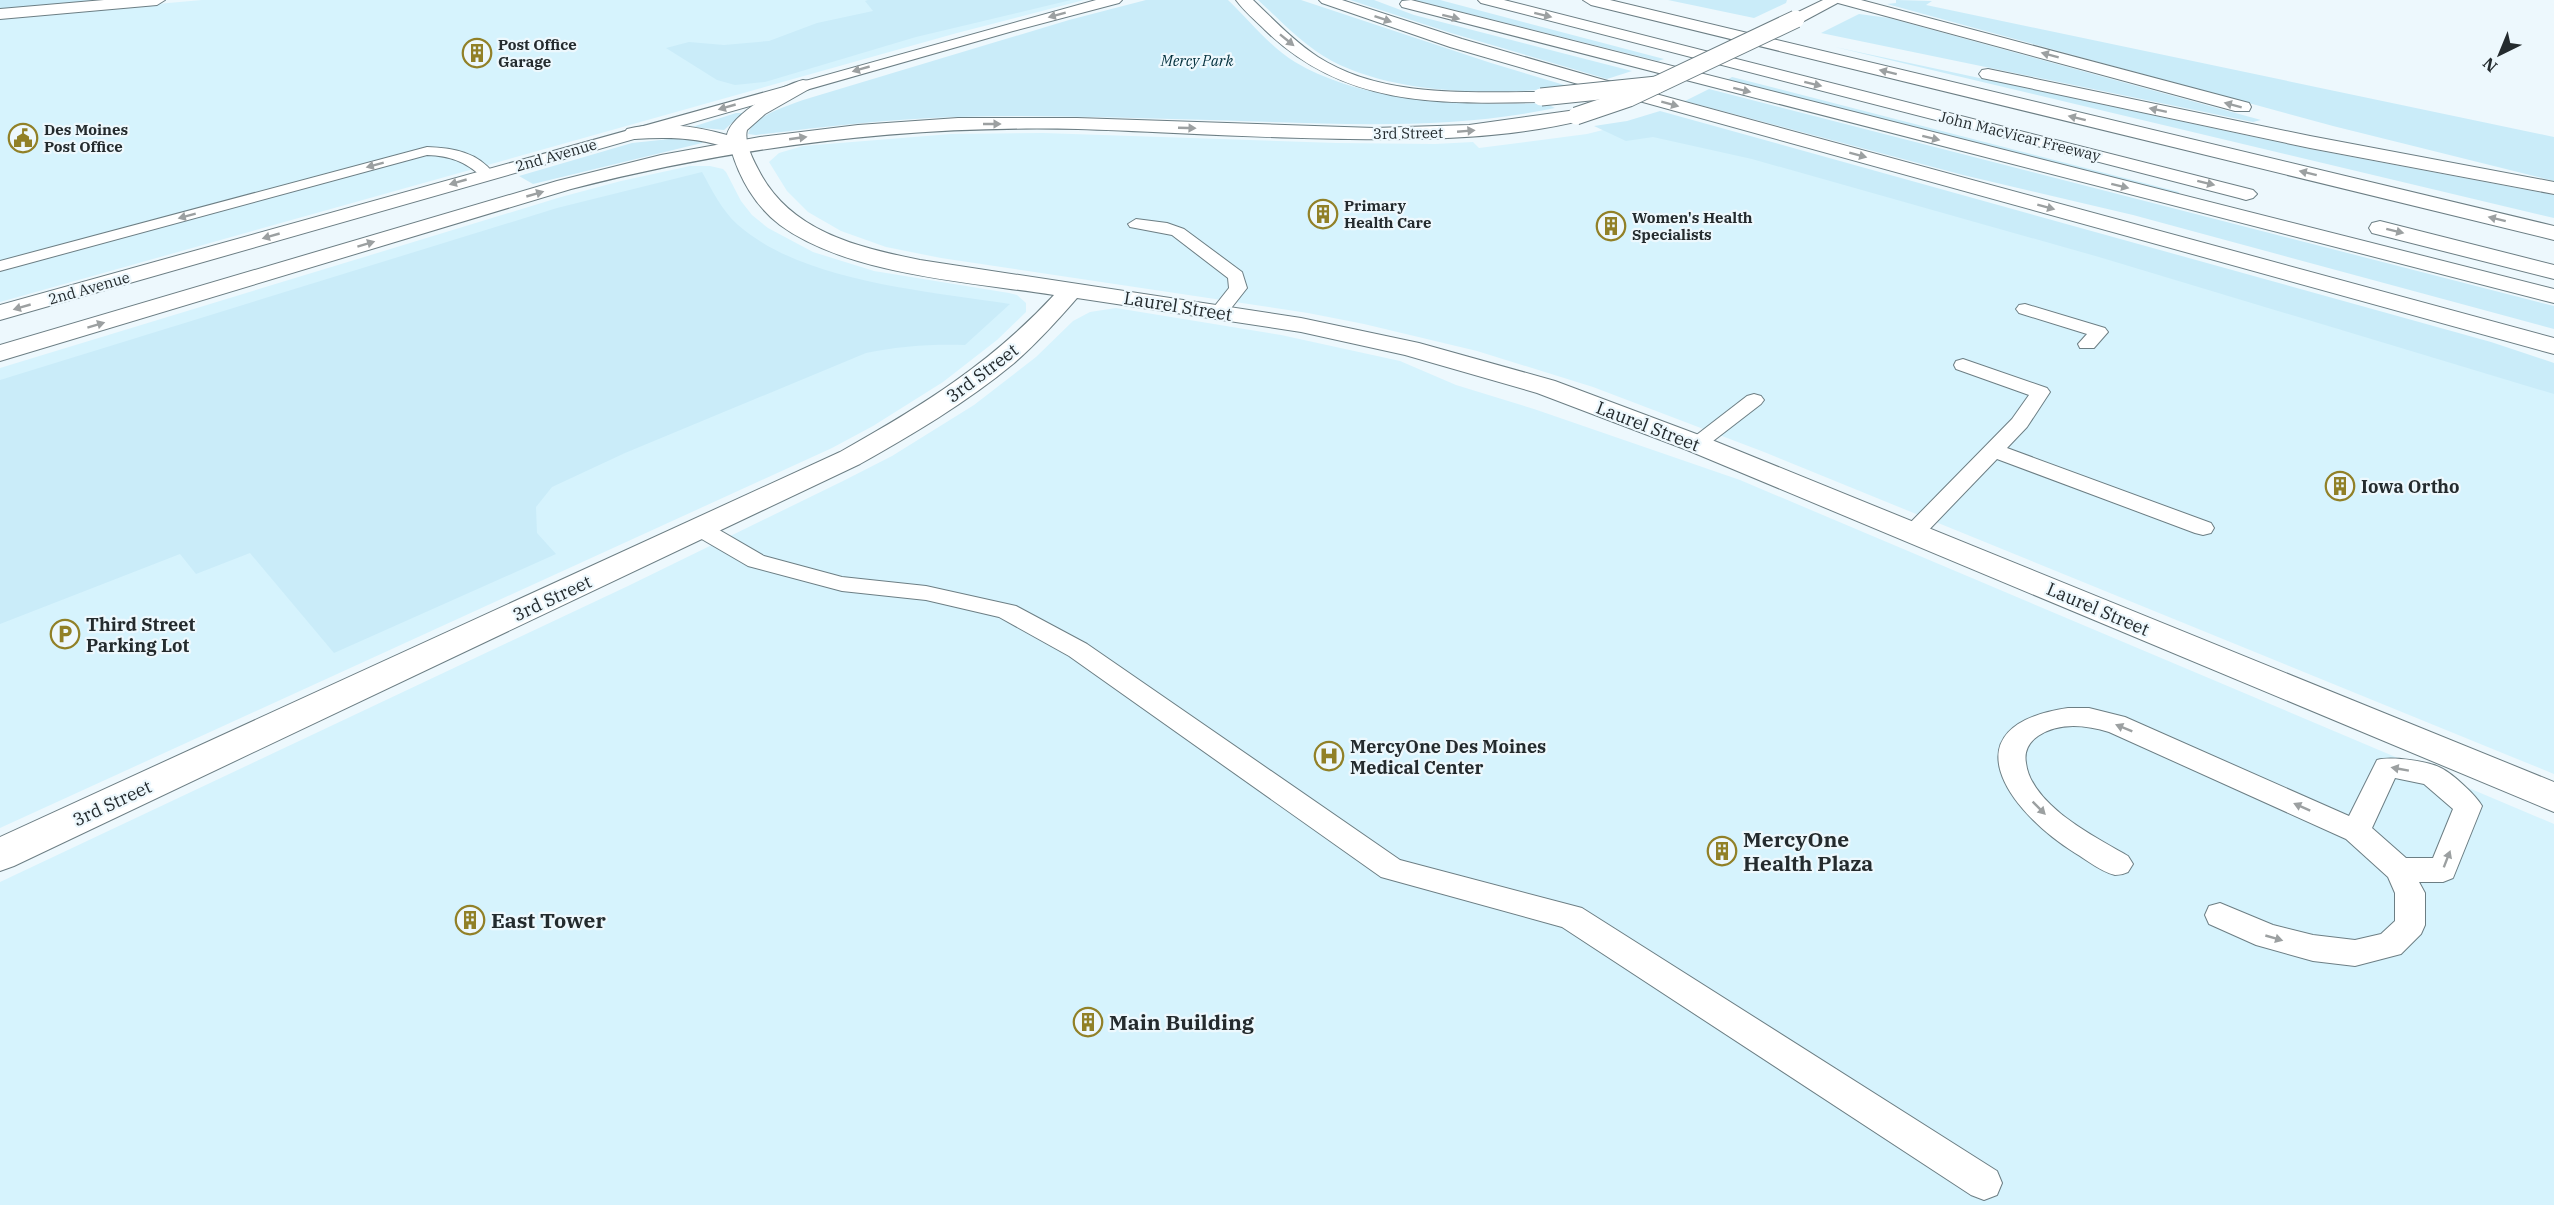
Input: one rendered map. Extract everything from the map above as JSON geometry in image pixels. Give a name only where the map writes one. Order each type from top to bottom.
[{"type":"main road","points":[[0,14],[158,0]]},
{"type":"main road","name":"2nd Avenue","points":[[0,313],[803,85],[1114,0]]},
{"type":"main road","points":[[1244,0],[1308,57],[1340,74],[1386,87],[1462,97],[1541,97],[1657,85]]},
{"type":"main road","points":[[1327,0],[1456,43],[1580,79],[2554,346]]},
{"type":"main road","points":[[1395,0],[1439,14],[2554,296]]},
{"type":"main road","name":"John MacVicar Freeway","points":[[1486,0],[2260,197]]},
{"type":"main road","name":"John MacVicar Freeway","points":[[1591,0],[2554,233]]},
{"type":"main road","points":[[1643,0],[1836,42]]},
{"type":"main road","name":"3rd Street","points":[[740,146],[874,129],[959,124],[1401,134],[1486,129],[1602,110],[1835,0]]},
{"type":"main road","points":[[1843,0],[2362,140],[2554,188]]},
{"type":"main road","points":[[1974,71],[2215,122],[2554,188]]},
{"type":"main road","points":[[740,146],[736,136],[738,128],[758,112],[803,85]]},
{"type":"main road","points":[[634,133],[670,132],[704,135],[740,146]]},
{"type":"main road","name":"2nd Avenue","points":[[2,352],[607,174],[740,146]]},
{"type":"main road","name":"Laurel Street","points":[[740,146],[743,162],[758,189],[774,210],[802,231],[833,245],[875,258],[920,267],[1301,326],[1410,348],[1546,387],[1697,444],[1914,532],[2437,763],[2554,798]]},
{"type":"main road","points":[[479,211],[488,197],[490,185],[487,174]]},
{"type":"main road","points":[[2364,224],[2554,272]]},
{"type":"main road","name":"3rd Street","points":[[0,855],[850,458],[962,391],[1042,324],[1071,290]]},
{"type":"lane","points":[[0,266],[427,151],[453,152],[465,156],[487,174]]},
{"type":"lane","points":[[1136,224],[1167,228],[1178,232],[1236,276],[1238,288],[1220,312]]},
{"type":"lane","points":[[2025,309],[2099,332],[2087,344]]},
{"type":"lane","points":[[1914,532],[2020,423],[2047,385],[1963,365]]},
{"type":"lane","points":[[1697,444],[1754,400]]},
{"type":"lane","points":[[1993,450],[2203,528]]},
{"type":"lane","points":[[701,529],[756,561],[842,584],[926,593],[1007,611],[1078,650],[1392,869],[1571,917],[1984,1183]]},
{"type":"lane","points":[[2118,864],[2063,832],[2021,788],[2011,769],[2011,749],[2020,734],[2036,723],[2059,718],[2084,717],[2116,724],[2355,831],[2399,870],[2410,893],[2410,925],[2390,945],[2355,953],[2313,948],[2267,936],[2220,915]]},
{"type":"lane","points":[[2355,831],[2387,767],[2437,763],[2468,806],[2443,870],[2399,870]]},
{"type":"shaded area","points":[[202,0],[1084,0],[957,33],[0,302],[0,18]]},
{"type":"shaded area","points":[[1635,122],[2554,374],[2554,774],[1764,452],[1593,387],[1477,351],[1364,324],[1308,313],[941,258],[886,247],[841,231],[808,212],[787,191],[769,162],[779,153],[803,146],[951,134],[1043,133],[1336,143],[1473,142],[1479,148],[1587,134]]},
{"type":"shaded area","points":[[690,166],[710,166],[723,169],[741,201],[752,215],[768,228],[813,252],[874,271],[1017,295],[1026,303],[1026,312],[997,340],[943,382],[873,426],[832,448],[0,828],[0,368],[561,197]]},
{"type":"shaded area","name":"MercyOne Des Moines Medical Center","points":[[1116,308],[1281,335],[1400,361],[1456,385],[1534,409],[1740,480],[2554,824],[2554,1205],[0,1205],[0,882],[628,586],[892,456],[974,405],[1036,357],[1073,321],[1090,312]]},
{"type":"green space","points":[[0,0],[109,0],[0,10]]},
{"type":"green space","points":[[1071,0],[916,37],[765,82],[735,85],[717,80],[666,48],[689,42],[724,45],[769,41],[817,23],[873,11],[865,1]]},
{"type":"green space","name":"Mercy Park","points":[[1146,0],[1228,0],[1286,56],[1323,76],[1353,87],[1417,99],[1483,104],[1545,103],[1555,108],[1512,116],[1426,123],[1340,124],[987,116],[930,118],[748,134],[756,122],[763,117],[803,100],[1069,20]]},
{"type":"green space","points":[[1258,0],[1301,0],[1571,87],[1481,92],[1418,87],[1388,81],[1359,72],[1322,55],[1293,33]]},
{"type":"green space","points":[[1350,0],[1374,0],[1414,15],[1632,71],[1607,79],[1451,33]]},
{"type":"green space","points":[[1414,0],[1440,0],[1664,59],[1658,61]]},
{"type":"green space","points":[[1668,0],[1787,0],[1786,3],[1754,18]]},
{"type":"green space","points":[[1896,0],[1932,1],[1926,5],[2554,137],[2554,181],[2333,126],[1887,4],[1896,3]]},
{"type":"green space","points":[[1859,14],[1889,18],[2261,120],[2253,122],[1821,33]]},
{"type":"green space","points":[[1835,47],[2310,149],[2554,195],[2554,218]]},
{"type":"green space","points":[[1732,77],[2179,192],[2178,195],[1727,80]]},
{"type":"green space","points":[[1709,89],[2554,306],[2554,329],[2133,215],[1963,175],[1685,101]]},
{"type":"green space","points":[[1660,111],[2491,342],[2554,363],[2554,394],[2099,257],[1752,159],[1653,137],[1626,141],[1594,126],[1627,121]]},
{"type":"green space","points":[[736,113],[743,113],[724,130],[692,127]]},
{"type":"green space","points":[[679,138],[703,141],[533,184],[519,176],[632,143]]},
{"type":"green space","points":[[702,172],[722,207],[738,225],[765,244],[796,260],[867,281],[1010,304],[965,345],[916,346],[866,353],[625,453],[552,487],[536,507],[537,533],[556,554],[334,653],[250,553],[196,574],[180,554],[0,624],[0,380],[557,208]]},
{"type":"place","name":"Post Office Garage","points":[[477,53]]},
{"type":"place","name":"Des Moines Post Office","points":[[23,138]]},
{"type":"place","name":"Primary Health Care","points":[[1323,214]]},
{"type":"place","name":"Women's Health Specialists","points":[[1611,226]]},
{"type":"place","name":"Iowa Ortho","points":[[2340,486]]},
{"type":"place","name":"Third Street Parking Lot","points":[[65,634]]},
{"type":"place","name":"MercyOne Des Moines Medical Center","points":[[1329,756]]},
{"type":"place","name":"MercyOne Health Plaza","points":[[1722,851]]},
{"type":"place","name":"East Tower","points":[[470,920]]},
{"type":"place","name":"Main Building","points":[[1088,1022]]}]
